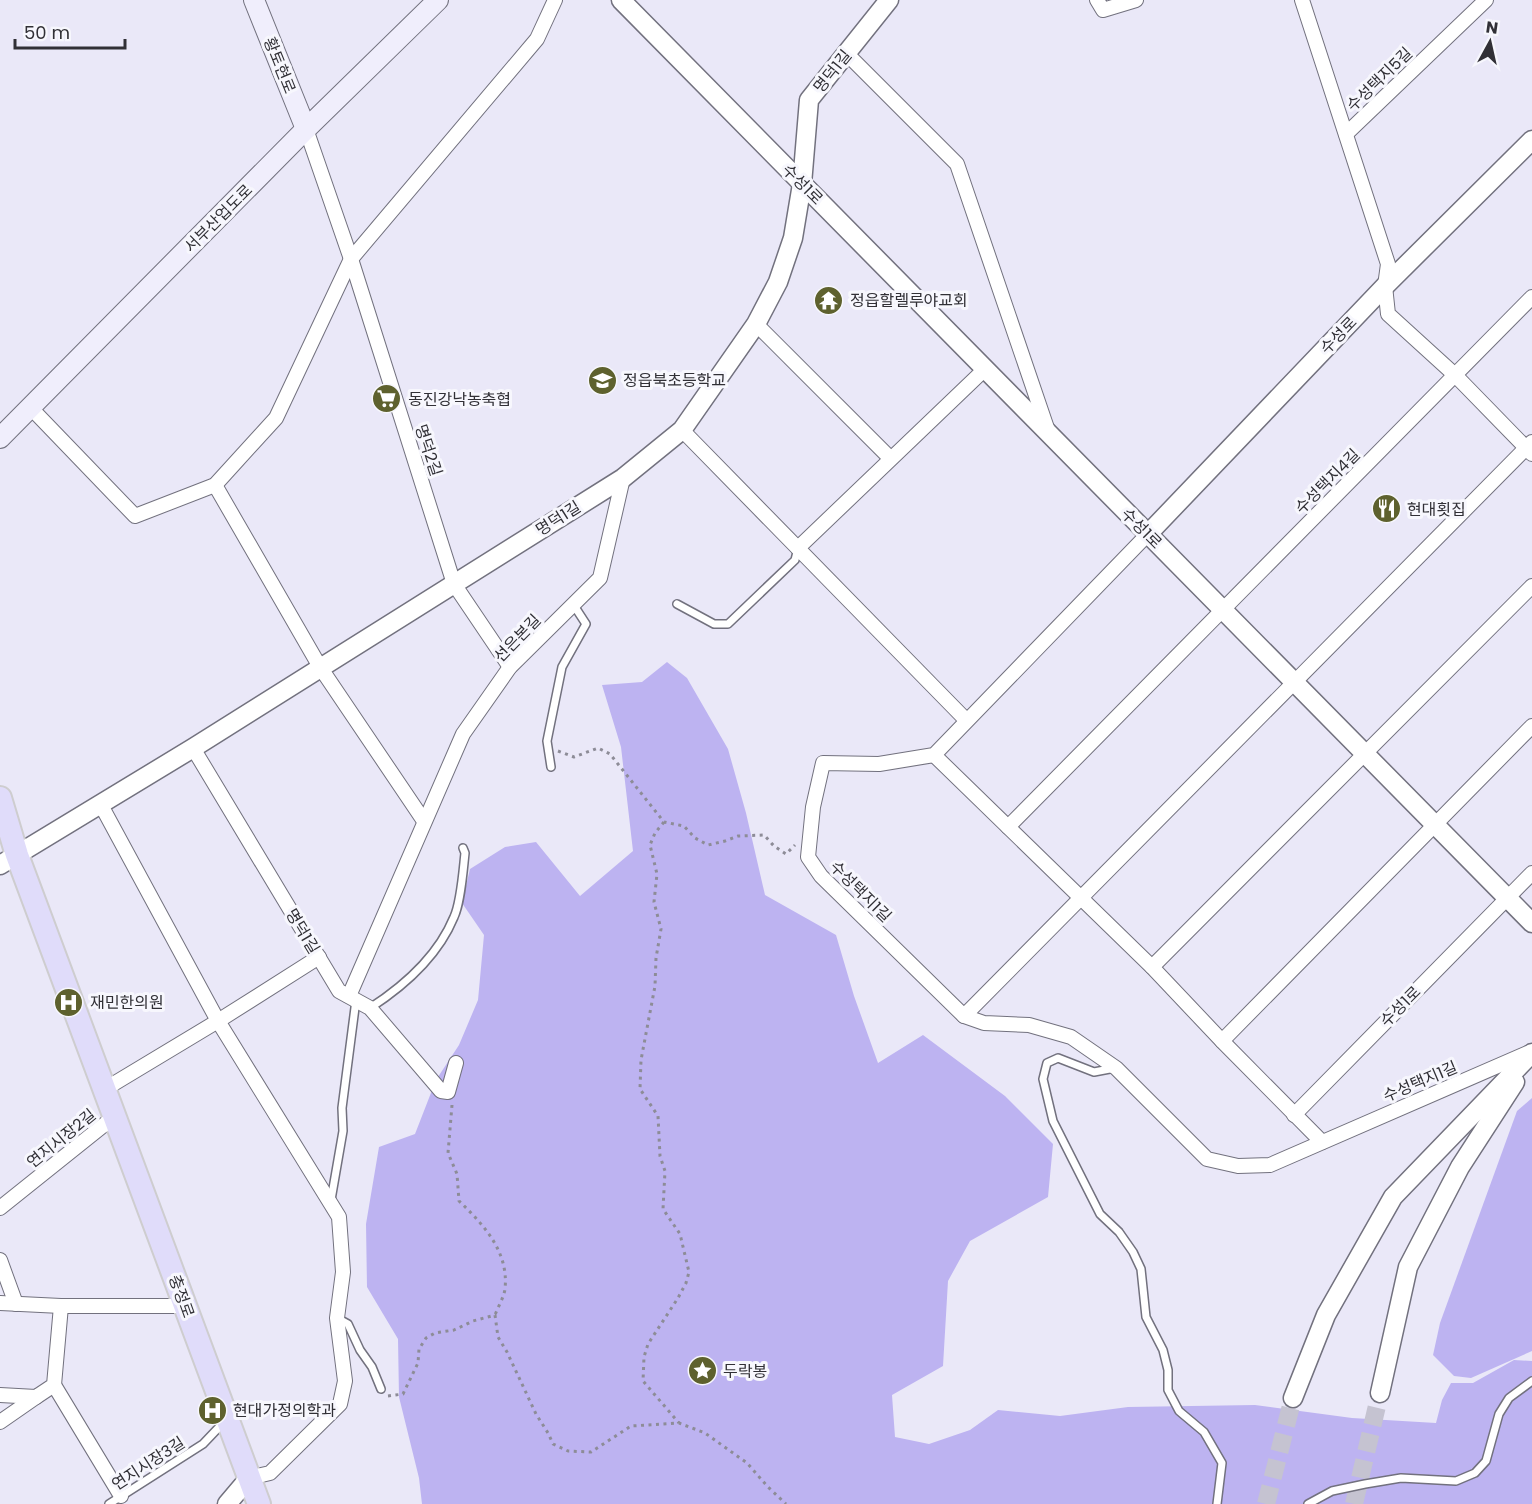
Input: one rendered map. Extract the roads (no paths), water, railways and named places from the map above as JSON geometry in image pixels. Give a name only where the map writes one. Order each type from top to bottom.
[{"type":"main road","name":"황토현로","points":[[254,0],[306,129]]},
{"type":"main road","name":"서부산업도로","points":[[0,438],[306,129],[438,0]]},
{"type":"main road","name":"충정로","points":[[0,798],[8,860],[105,1089],[258,1504]]},
{"type":"street","points":[[30,407],[135,516],[215,485],[276,418],[351,259],[537,39],[555,0]]},
{"type":"street","name":"수성1로","points":[[621,0],[1532,923]]},
{"type":"street","name":"명덕1길","points":[[8,860],[193,748],[623,478],[682,430],[756,324],[778,282],[789,249],[802,184],[809,100],[889,0]]},
{"type":"street","points":[[1097,0],[1103,10],[1136,0]]},
{"type":"street","name":"수성택지5길","points":[[1302,0],[1346,134],[1486,0]]},
{"type":"street","points":[[846,53],[957,164],[1049,434]]},
{"type":"street","name":"명덕2길","points":[[306,129],[351,259],[454,584],[510,667]]},
{"type":"street","points":[[964,1016],[1294,682],[1530,448],[1388,314],[1385,286],[1388,264],[1346,134]]},
{"type":"street","name":"수성로","points":[[1148,534],[1385,286],[1532,140]]},
{"type":"street","name":"수성택지4길","points":[[1222,610],[1532,297]]},
{"type":"street","points":[[756,324],[890,458]]},
{"type":"street","points":[[798,548],[985,369]]},
{"type":"street","points":[[682,430],[966,720]]},
{"type":"street","name":"선은본길","points":[[352,998],[424,821],[463,734],[510,667],[600,578],[623,478]]},
{"type":"street","points":[[215,485],[320,668],[424,821]]},
{"type":"street","points":[[1148,534],[934,755],[1152,967],[1294,1115],[1323,1142]]},
{"type":"street","points":[[1152,967],[1532,586]]},
{"type":"street","points":[[1008,827],[1222,610]]},
{"type":"street","points":[[1222,1041],[1532,726]]},
{"type":"street","name":"명덕1길","points":[[193,748],[339,991],[370,1008]]},
{"type":"street","name":"수성택지1길","points":[[934,755],[879,764],[822,763],[813,807],[808,857],[820,876],[964,1016],[984,1023],[1029,1025],[1071,1037],[1116,1068],[1207,1159],[1239,1166],[1270,1166],[1532,1053]]},
{"type":"street","points":[[101,805],[218,1021],[339,1217],[343,1272],[337,1318],[345,1381],[340,1404],[270,1473],[249,1478],[227,1504]]},
{"type":"street","name":"수성1로","points":[[1294,1115],[1532,873]]},
{"type":"street","points":[[105,1089],[318,957]]},
{"type":"street","points":[[370,1008],[441,1091],[448,1092],[456,1063]]},
{"type":"street","points":[[1380,1393],[1408,1267],[1460,1167],[1532,1053]]},
{"type":"street","points":[[1293,1398],[1326,1315],[1392,1197],[1532,1053]]},
{"type":"street","name":"연지시장2길","points":[[0,1208],[115,1116]]},
{"type":"street","points":[[0,1260],[16,1304]]},
{"type":"street","points":[[0,1303],[61,1306],[185,1305]]},
{"type":"street","points":[[61,1306],[54,1385],[115,1500]]},
{"type":"street","points":[[0,1422],[54,1385]]},
{"type":"street","points":[[0,1395],[36,1397]]},
{"type":"lane","points":[[677,604],[714,624],[728,624],[795,560],[798,548]]},
{"type":"lane","points":[[551,767],[547,741],[562,667],[586,624],[573,604]]},
{"type":"lane","points":[[370,1008],[404,984],[440,944],[456,915],[465,853],[463,848]]},
{"type":"lane","points":[[330,1203],[343,1131],[342,1108],[352,998]]},
{"type":"lane","points":[[1116,1068],[1094,1072],[1058,1058],[1047,1063],[1043,1079],[1047,1101],[1053,1121],[1100,1214],[1119,1232],[1133,1252],[1141,1269],[1146,1317],[1163,1350],[1168,1370],[1168,1390],[1179,1411],[1203,1432],[1222,1463],[1217,1504]]},
{"type":"lane","points":[[337,1318],[348,1324],[360,1350],[372,1367],[381,1389]]},
{"type":"lane","points":[[1308,1504],[1332,1491],[1365,1484],[1401,1478],[1456,1481],[1475,1473],[1486,1461],[1499,1414],[1509,1398],[1532,1381]]},
{"type":"lane","name":"연지시장3길","points":[[115,1500],[203,1444],[227,1419]]},
{"type":"tunnel","points":[[1354,1504],[1380,1393]]},
{"type":"tunnel","points":[[1266,1504],[1293,1398]]},
{"type":"place","name":"정읍할렐루야교회","points":[[829,300]]},
{"type":"place","name":"정읍북초등학교","points":[[602,380]]},
{"type":"place","name":"동진강낙농축협","points":[[387,399]]},
{"type":"place","name":"현대횟집","points":[[1386,509]]},
{"type":"place","name":"재민한의원","points":[[69,1002]]},
{"type":"place","name":"두락봉","points":[[702,1371]]},
{"type":"place","name":"현대가정의학과","points":[[212,1410]]}]
